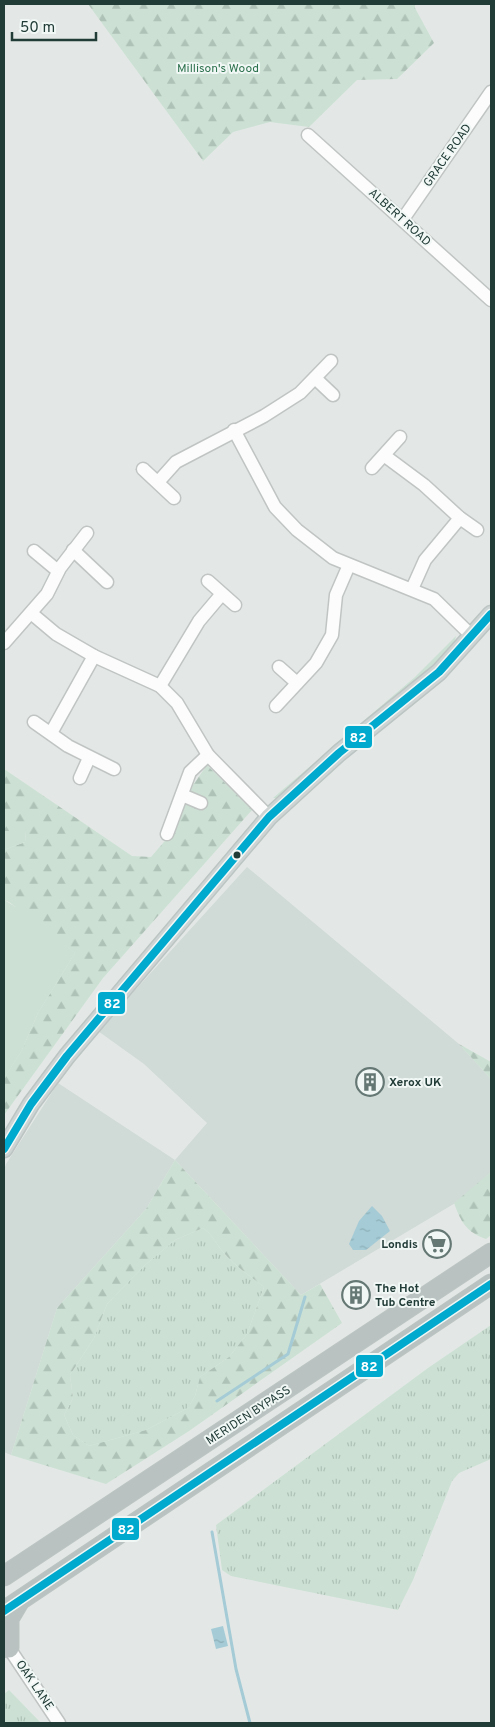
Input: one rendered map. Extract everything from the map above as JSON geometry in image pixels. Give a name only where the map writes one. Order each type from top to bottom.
[{"type":"highway","name":"MERIDEN BYPASS","points":[[4,1576],[491,1253]]},
{"type":"highway","points":[[4,1612],[491,1284]]},
{"type":"highway","points":[[6,1646],[9,1619],[20,1600]]},
{"type":"main road","points":[[4,1148],[31,1104],[66,1056],[269,817],[339,753],[438,672],[491,614]]},
{"type":"street","name":"GRACE ROAD","points":[[403,219],[491,92]]},
{"type":"street","name":"ALBERT ROAD","points":[[308,135],[491,300]]},
{"type":"street","points":[[159,481],[176,462],[264,416],[300,393],[331,361]]},
{"type":"street","points":[[315,378],[333,395]]},
{"type":"street","points":[[234,430],[276,507],[297,530],[333,558],[434,599],[472,636]]},
{"type":"street","points":[[372,468],[385,456],[400,437]]},
{"type":"street","points":[[385,456],[424,485],[460,518],[477,530]]},
{"type":"street","points":[[143,469],[159,481],[174,498]]},
{"type":"street","points":[[412,589],[425,560],[460,518]]},
{"type":"street","points":[[4,643],[47,594],[58,572],[87,533]]},
{"type":"street","points":[[73,550],[107,582]]},
{"type":"street","points":[[34,551],[58,572]]},
{"type":"street","points":[[276,706],[316,663],[332,635],[336,595],[349,565]]},
{"type":"street","points":[[208,580],[221,595],[235,605]]},
{"type":"street","points":[[160,686],[199,621],[221,595]]},
{"type":"street","points":[[31,613],[56,634],[94,656],[160,686],[177,703],[208,755],[269,817]]},
{"type":"street","points":[[51,733],[94,656]]},
{"type":"street","points":[[278,667],[297,683]]},
{"type":"street","points":[[34,722],[89,758],[114,770]]},
{"type":"street","points":[[167,834],[190,772],[208,755]]},
{"type":"street","points":[[80,778],[89,758]]},
{"type":"street","points":[[182,795],[201,803]]},
{"type":"street","name":"OAK LANE","points":[[6,1646],[60,1723]]},
{"type":"shaded area","points":[[247,867],[459,1044],[491,1079],[491,1172],[462,1199],[301,1295],[175,1160],[207,1123],[144,1064],[98,1031]]},
{"type":"shaded area","points":[[58,1083],[175,1160],[146,1209],[57,1308],[11,1455],[4,1452],[4,1170],[6,1164]]},
{"type":"green space","name":"Millison's Wood","points":[[88,4],[415,4],[415,8],[434,43],[397,79],[357,80],[309,127],[270,122],[233,132],[203,161]]},
{"type":"green space","points":[[456,636],[454,644],[412,684],[322,759],[279,798],[273,798],[415,677]]},
{"type":"green space","points":[[207,765],[252,810],[103,978],[4,1115],[4,1078],[21,1052],[38,1013],[75,953],[4,900],[4,850],[25,842],[26,831],[4,831],[4,769],[132,856],[151,857],[176,828],[193,785]]},
{"type":"green space","points":[[4,831],[26,831],[25,842],[4,850]]},
{"type":"green space","points":[[4,900],[29,915],[75,953],[38,1013],[21,1052],[4,1078]]},
{"type":"green space","points":[[459,1044],[491,1062],[491,1079]]},
{"type":"green space","points":[[175,1160],[301,1295],[320,1284],[342,1323],[189,1431],[106,1484],[11,1455],[57,1308],[146,1209]],"holes":[[[203,1228],[228,1258],[264,1287],[247,1334],[229,1357],[200,1377],[195,1396],[188,1408],[146,1430],[89,1446],[73,1435],[64,1415],[73,1398],[70,1375],[94,1338],[107,1304],[145,1265],[175,1240]]]},
{"type":"green space","points":[[491,1172],[491,1235],[486,1239],[465,1226],[454,1203]]},
{"type":"green space","points":[[203,1228],[233,1262],[264,1287],[247,1334],[229,1357],[200,1377],[195,1396],[188,1408],[146,1430],[89,1446],[73,1435],[64,1415],[73,1398],[70,1375],[94,1338],[107,1304],[145,1265],[175,1240]]},
{"type":"green space","points":[[491,1325],[491,1459],[459,1473],[452,1481],[413,1580],[398,1610],[231,1576],[222,1570],[216,1525],[428,1368]]},
{"type":"green space","points":[[9,1690],[41,1723],[4,1723],[4,1694]]},
{"type":"water","points":[[372,1206],[382,1216],[390,1231],[366,1250],[353,1250],[349,1244],[359,1221]]},
{"type":"water","points":[[223,1626],[228,1646],[216,1649],[211,1629]]},
{"type":"waterway","points":[[217,1401],[288,1354],[305,1297]]},
{"type":"waterway","points":[[212,1532],[236,1669],[250,1723]]},
{"type":"transit line","name":"82","points":[[4,1149],[31,1104],[67,1056],[269,817],[339,753],[439,672],[491,614]]},
{"type":"transit line","name":"82","points":[[4,1611],[491,1284]]},
{"type":"place","name":"Xerox UK","points":[[370,1082]]},
{"type":"place","name":"Londis","points":[[437,1244]]},
{"type":"place","name":"The Hot Tub Centre","points":[[356,1295]]}]
